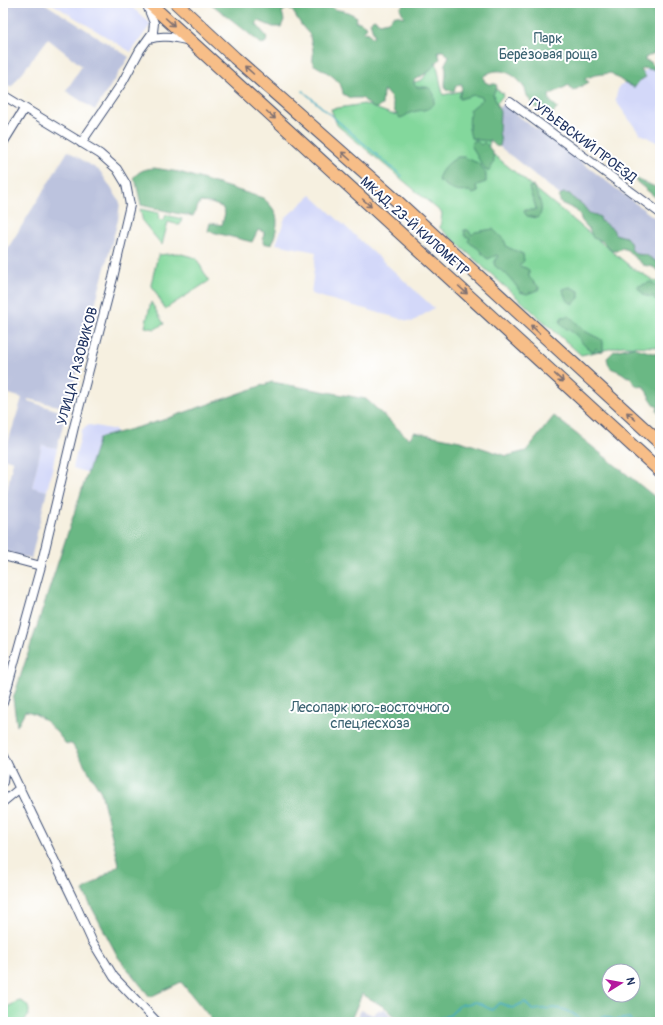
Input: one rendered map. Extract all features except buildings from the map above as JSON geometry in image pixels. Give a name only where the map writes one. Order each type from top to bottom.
[{"type":"highway","name":"МКАД, 23-Й КИЛОМЕТР","points":[[149,3],[660,472]]},
{"type":"highway","name":"МКАД, 23-Й КИЛОМЕТР","points":[[176,3],[235,58],[397,201],[660,443]]},
{"type":"street","points":[[82,143],[122,83],[140,50],[154,32],[154,27],[146,3]]},
{"type":"street","points":[[149,39],[160,36],[169,36],[191,41]]},
{"type":"street","name":"УЛИЦА ГАЗОВИКОВ","points":[[3,95],[100,154],[117,169],[126,184],[130,205],[113,278],[74,427],[41,566],[3,703]]},
{"type":"street","name":"ГУРЬЕВСКИЙ ПРОЕЗД","points":[[510,102],[660,213]]},
{"type":"street","points":[[3,143],[24,109]]},
{"type":"street","points":[[3,556],[41,566]]},
{"type":"street","points":[[3,782],[4,757]]},
{"type":"street","points":[[4,757],[92,942],[114,977],[157,1022]]},
{"type":"street","points":[[3,802],[20,788]]},
{"type":"shaded area","points":[[3,3],[44,3],[129,57],[95,110],[66,91],[82,66],[48,39],[11,87],[3,82]]},
{"type":"shaded area","points":[[51,3],[127,3],[151,24],[131,52]]},
{"type":"shaded area","points":[[660,62],[660,144],[639,133],[615,100],[619,86]]},
{"type":"shaded area","points":[[502,104],[660,222],[660,271],[636,256],[495,143],[499,108]]},
{"type":"shaded area","points":[[68,151],[100,171],[120,202],[118,220],[67,408],[28,399],[28,401],[66,413],[57,448],[42,445],[32,487],[47,491],[31,559],[3,551],[3,498],[6,496],[13,461],[3,458],[22,398],[3,392],[3,256]]},
{"type":"shaded area","points":[[311,195],[434,308],[412,322],[311,294],[316,252],[276,244],[285,218]]},
{"type":"shaded area","points":[[90,425],[116,430],[118,442],[92,474],[73,468],[82,430],[86,426]]},
{"type":"shaded area","points":[[42,445],[57,448],[47,491],[32,487]]},
{"type":"shaded area","points":[[385,1009],[395,1022],[356,1022],[361,1010],[373,1015],[377,1011]]},
{"type":"green space","name":"Парк Берёзовая роща","points":[[210,3],[329,3],[335,9],[347,12],[357,17],[355,22],[360,22],[367,27],[363,32],[369,33],[372,38],[374,35],[370,22],[374,19],[380,23],[388,21],[395,15],[404,17],[400,8],[405,3],[655,3],[657,7],[657,22],[660,28],[660,47],[656,52],[645,58],[645,60],[651,62],[655,68],[654,70],[642,68],[641,70],[646,77],[639,81],[635,87],[622,81],[611,73],[595,75],[584,79],[589,82],[573,91],[569,85],[549,95],[550,101],[558,108],[550,116],[535,107],[528,98],[524,87],[515,77],[499,71],[488,73],[483,77],[485,82],[489,84],[496,84],[497,88],[493,94],[500,112],[499,131],[501,142],[500,146],[497,146],[491,141],[471,138],[469,129],[470,110],[483,99],[482,97],[474,95],[460,99],[459,97],[462,84],[456,86],[454,91],[446,90],[445,64],[449,56],[443,51],[438,51],[440,59],[427,73],[414,80],[414,84],[417,87],[427,87],[432,91],[435,100],[434,103],[428,109],[411,113],[400,118],[395,112],[391,98],[385,91],[383,91],[382,105],[377,108],[373,108],[362,98],[350,98],[343,94],[340,84],[332,76],[313,64],[313,49],[310,35],[302,26],[292,10],[288,8],[282,12],[284,20],[281,27],[273,27],[259,21],[256,24],[266,36],[267,40],[265,43],[261,44]]},
{"type":"green space","points":[[436,61],[443,95],[488,85],[504,94],[497,103],[488,150],[631,267],[660,284],[660,347],[623,346],[581,355],[440,228],[442,213],[337,125],[331,109],[364,104],[391,114],[401,115],[423,91],[411,83],[422,80]]},
{"type":"green space","points":[[474,141],[477,141],[481,145],[484,142],[494,156],[493,164],[488,172],[472,147],[471,144]]},
{"type":"green space","points":[[458,157],[464,157],[480,164],[486,174],[486,182],[477,185],[476,187],[478,192],[473,194],[469,191],[459,192],[449,188],[438,180],[445,167]]},
{"type":"green space","points":[[154,168],[179,172],[263,198],[276,214],[277,225],[272,245],[263,243],[264,232],[258,230],[252,242],[208,231],[210,223],[222,225],[225,213],[222,207],[211,203],[200,202],[193,216],[141,205],[136,182],[133,178],[142,171]]},
{"type":"green space","points":[[634,178],[660,189],[660,201],[637,182]]},
{"type":"green space","points":[[533,186],[539,198],[541,207],[540,215],[537,218],[527,216],[524,212],[525,210],[535,210],[536,208],[529,187]]},
{"type":"green space","points":[[561,194],[570,194],[575,200],[582,204],[589,213],[600,217],[601,221],[613,229],[615,234],[626,237],[630,242],[632,250],[636,254],[646,255],[660,264],[660,272],[653,267],[643,265],[627,250],[622,248],[612,251],[602,241],[593,238],[589,229],[582,221],[576,210],[561,203],[559,198]]},
{"type":"green space","points":[[140,209],[159,213],[158,219],[164,220],[166,215],[182,219],[180,225],[168,222],[162,245],[143,222]]},
{"type":"green space","points":[[493,229],[504,240],[507,247],[523,254],[524,261],[519,266],[529,270],[529,277],[540,289],[527,294],[520,292],[508,276],[495,266],[494,263],[498,256],[497,255],[488,259],[486,258],[478,248],[468,241],[470,238],[465,236],[464,230],[468,230],[472,235],[475,232]]},
{"type":"green space","points":[[178,253],[196,258],[209,281],[165,309],[151,284],[158,255]]},
{"type":"green space","points":[[651,282],[660,288],[660,305],[653,297],[645,296],[637,287]]},
{"type":"green space","points":[[570,287],[579,291],[579,298],[573,304],[567,300],[563,292],[563,289]]},
{"type":"green space","points":[[151,302],[164,324],[155,329],[145,327]]},
{"type":"green space","points":[[568,316],[585,331],[603,341],[603,351],[600,352],[596,348],[594,352],[590,350],[575,334],[563,326],[560,322],[562,317]]},
{"type":"green space","points":[[632,347],[660,355],[660,414],[657,411],[658,407],[643,386],[639,387],[634,383],[630,376],[627,377],[621,372],[611,368],[609,365],[607,358],[614,351]]},
{"type":"green space","name":"Лесопарк юго-восточного спецлесхоза","points":[[272,382],[366,399],[409,439],[414,432],[460,441],[507,456],[526,451],[554,416],[660,501],[660,1022],[401,1022],[386,1008],[362,994],[350,1022],[214,1022],[181,982],[150,997],[118,957],[83,891],[119,865],[101,792],[72,744],[66,744],[53,728],[43,719],[31,712],[25,711],[17,726],[13,699],[99,438],[160,421]]},
{"type":"green space","points":[[20,1001],[27,1005],[29,1012],[27,1018],[20,1022],[3,1022],[3,1009]]},
{"type":"waterway","points":[[303,91],[402,176]]},
{"type":"waterway","points":[[418,1020],[423,1019],[432,1022],[450,1015],[460,1005],[476,1002],[492,1010],[499,1003],[512,1008],[525,1002],[532,1010],[559,1008],[571,1012],[583,1022]]},
{"type":"waterway","points":[[589,1022],[604,1016],[615,1020],[629,1018],[632,1022]]}]
